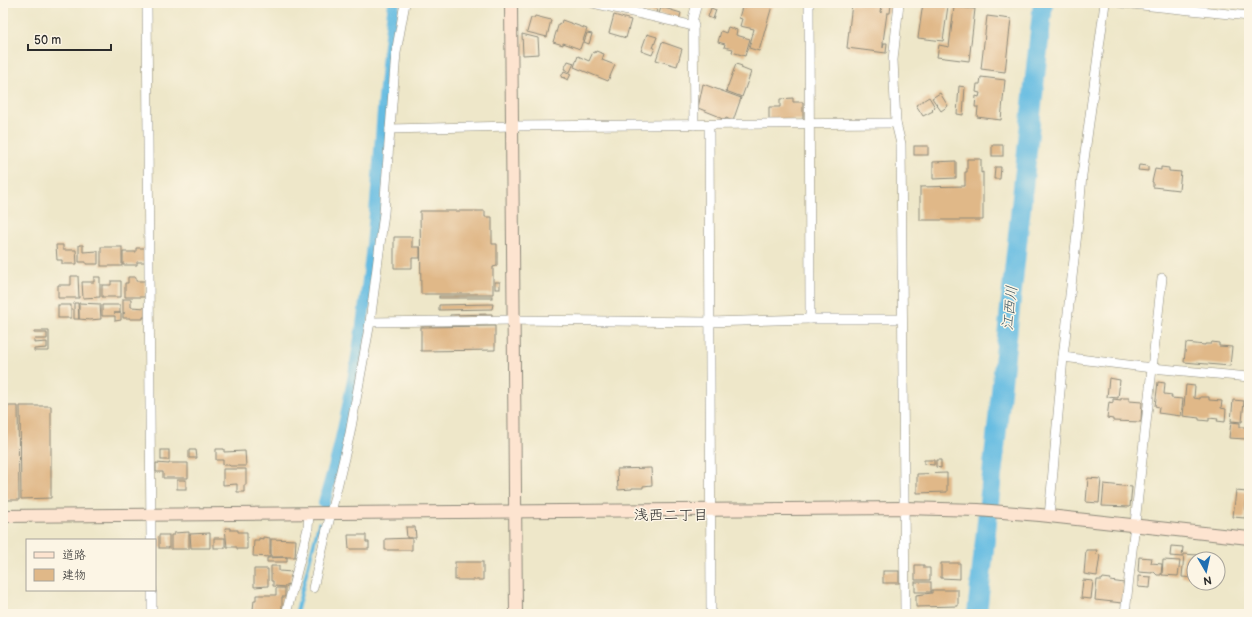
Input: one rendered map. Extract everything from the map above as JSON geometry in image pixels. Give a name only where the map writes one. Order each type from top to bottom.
[{"type":"street","points":[[147,3],[151,539]]},
{"type":"street","points":[[313,588],[350,433],[370,322],[384,213],[396,54],[405,3]]},
{"type":"street","points":[[511,3],[516,614]]},
{"type":"street","points":[[593,3],[694,26]]},
{"type":"street","points":[[694,125],[693,18],[697,3]]},
{"type":"street","points":[[809,3],[810,319]]},
{"type":"street","points":[[898,3],[893,60],[896,123],[901,144],[905,614]]},
{"type":"street","points":[[1045,516],[1078,224],[1082,176],[1105,3]]},
{"type":"street","points":[[1122,3],[1249,16]]},
{"type":"street","points":[[390,129],[512,126],[896,123]]},
{"type":"street","points":[[709,125],[711,614]]},
{"type":"street","points":[[1125,614],[1162,278]]},
{"type":"street","points":[[370,322],[514,320],[709,322],[810,319],[902,319]]},
{"type":"street","points":[[1063,357],[1152,368],[1249,377]]},
{"type":"street","points":[[3,516],[904,508],[978,510],[1249,538]]},
{"type":"street","points":[[286,614],[308,528],[309,513]]},
{"type":"street","points":[[152,591],[152,614]]},
{"type":"building","points":[[747,3],[761,3],[772,6],[759,51],[749,48],[754,29],[740,26],[742,19],[739,18],[742,7],[746,7]]},
{"type":"building","points":[[852,3],[881,5],[881,13],[882,4],[891,5],[890,13],[887,13],[883,42],[883,48],[884,43],[887,43],[886,53],[847,48]]},
{"type":"building","points":[[923,3],[948,6],[943,41],[918,38]]},
{"type":"building","points":[[644,4],[657,7],[656,14],[642,12]]},
{"type":"building","points":[[661,7],[681,13],[679,20],[659,14]]},
{"type":"building","points":[[954,7],[975,9],[969,61],[937,57],[939,45],[949,47]]},
{"type":"building","points":[[711,8],[716,10],[713,19],[708,17]]},
{"type":"building","points":[[614,15],[631,20],[626,38],[609,33]]},
{"type":"building","points":[[535,16],[551,20],[547,37],[527,32],[531,18],[534,18]]},
{"type":"building","points":[[987,16],[1011,19],[1005,72],[981,69]]},
{"type":"building","points":[[562,20],[587,29],[580,49],[563,43],[563,45],[553,42],[559,23],[561,24]]},
{"type":"building","points":[[728,27],[737,30],[736,35],[750,39],[745,56],[732,52],[733,49],[724,47],[725,44],[718,42],[721,31],[726,33]]},
{"type":"building","points":[[587,33],[592,34],[589,44],[584,42]]},
{"type":"building","points":[[522,34],[538,38],[539,54],[523,55]]},
{"type":"building","points":[[647,34],[657,37],[652,55],[641,51]]},
{"type":"building","points":[[662,42],[682,49],[677,66],[656,60]]},
{"type":"building","points":[[596,51],[604,54],[602,60],[615,65],[608,81],[574,67],[578,56],[589,61],[593,52],[595,53]]},
{"type":"building","points":[[568,61],[574,63],[570,72],[564,69]]},
{"type":"building","points":[[736,64],[751,72],[742,97],[726,91]]},
{"type":"building","points":[[564,71],[571,74],[568,80],[561,77]]},
{"type":"building","points":[[981,77],[1005,80],[1001,120],[977,117],[978,107],[975,107],[976,96],[979,97],[980,93],[976,92],[977,84],[980,84]]},
{"type":"building","points":[[703,84],[741,98],[733,121],[726,118],[725,120],[698,108]]},
{"type":"building","points":[[959,86],[965,87],[963,115],[957,114]]},
{"type":"building","points":[[940,93],[948,106],[941,111],[932,98]]},
{"type":"building","points":[[929,97],[935,107],[932,110],[933,111],[923,116],[916,105]]},
{"type":"building","points":[[793,98],[793,102],[803,102],[803,120],[769,120],[769,107],[780,107],[780,99]]},
{"type":"building","points":[[992,145],[1003,145],[1003,156],[992,156]]},
{"type":"building","points":[[914,146],[928,146],[928,155],[914,155]]},
{"type":"building","points":[[967,159],[981,159],[981,173],[983,172],[983,220],[920,220],[920,187],[965,186]]},
{"type":"building","points":[[956,161],[956,178],[933,179],[933,162]]},
{"type":"building","points":[[1139,165],[1148,166],[1148,171],[1138,170]]},
{"type":"building","points":[[995,167],[1001,167],[1000,179],[994,179]]},
{"type":"building","points":[[1161,167],[1169,168],[1169,171],[1181,172],[1179,190],[1153,187],[1152,182],[1155,169],[1161,170]]},
{"type":"building","points":[[420,211],[485,211],[485,217],[492,217],[492,244],[497,244],[497,266],[493,267],[493,294],[421,294]]},
{"type":"building","points":[[394,237],[412,237],[412,247],[420,247],[420,258],[412,258],[412,268],[394,268]]},
{"type":"building","points":[[56,245],[63,245],[63,250],[76,250],[77,264],[62,264],[62,260],[57,260]]},
{"type":"building","points":[[79,245],[83,245],[83,252],[98,251],[98,264],[86,264],[86,262],[79,262]]},
{"type":"building","points":[[101,247],[122,247],[122,266],[101,266]]},
{"type":"building","points":[[136,248],[145,248],[145,262],[137,262],[137,265],[123,265],[123,252],[136,252]]},
{"type":"building","points":[[71,276],[78,276],[79,298],[58,298],[58,285],[71,285]]},
{"type":"building","points":[[94,277],[100,277],[100,297],[83,298],[82,282],[94,282]]},
{"type":"building","points":[[128,277],[136,277],[136,281],[145,281],[145,297],[125,297],[125,283],[128,283]]},
{"type":"building","points":[[111,281],[121,281],[121,297],[102,297],[102,285],[111,285]]},
{"type":"building","points":[[495,282],[500,282],[500,289],[495,289]]},
{"type":"building","points":[[439,296],[492,296],[492,298],[439,298]]},
{"type":"building","points":[[123,299],[131,299],[131,307],[146,308],[146,317],[143,317],[143,319],[123,318]]},
{"type":"building","points":[[74,303],[78,303],[79,319],[74,319]]},
{"type":"building","points":[[79,303],[100,304],[101,319],[79,319]]},
{"type":"building","points":[[493,304],[492,309],[439,310],[439,305]]},
{"type":"building","points":[[58,305],[71,305],[71,318],[58,318]]},
{"type":"building","points":[[102,305],[120,305],[121,320],[115,321],[115,316],[102,316]]},
{"type":"building","points":[[492,314],[492,316],[450,317],[450,315]]},
{"type":"building","points":[[495,326],[495,350],[421,351],[421,327]]},
{"type":"building","points":[[34,331],[49,331],[49,351],[34,351],[34,349],[47,348],[47,342],[34,343],[34,339],[47,339],[47,333],[34,333]]},
{"type":"building","points":[[1212,342],[1219,343],[1219,346],[1232,347],[1230,366],[1184,362],[1186,343],[1205,345],[1211,344]]},
{"type":"building","points":[[1109,378],[1120,380],[1118,398],[1107,397]]},
{"type":"building","points":[[1158,382],[1165,383],[1164,394],[1172,395],[1171,398],[1183,399],[1181,416],[1158,413],[1159,407],[1155,406]]},
{"type":"building","points":[[1186,385],[1195,386],[1194,398],[1200,399],[1200,397],[1209,397],[1209,400],[1222,401],[1221,408],[1226,409],[1225,422],[1217,421],[1218,419],[1209,418],[1209,421],[1183,416]]},
{"type":"building","points":[[1121,398],[1129,398],[1129,401],[1142,402],[1141,422],[1113,421],[1113,419],[1107,418],[1109,402],[1113,403],[1113,399],[1121,400]]},
{"type":"building","points":[[1233,400],[1244,401],[1242,422],[1231,421]]},
{"type":"building","points":[[3,406],[18,406],[19,500],[3,500]]},
{"type":"building","points":[[20,406],[51,406],[51,498],[21,499]]},
{"type":"building","points":[[1231,422],[1240,423],[1240,427],[1247,427],[1246,439],[1229,438]]},
{"type":"building","points":[[216,449],[224,449],[224,452],[245,451],[246,466],[223,465],[223,460],[216,460]]},
{"type":"building","points":[[161,450],[169,450],[169,460],[161,460]]},
{"type":"building","points":[[189,450],[196,450],[197,458],[189,458]]},
{"type":"building","points":[[924,460],[934,460],[934,465],[924,464]]},
{"type":"building","points":[[936,460],[941,460],[941,468],[936,467]]},
{"type":"building","points":[[156,463],[188,463],[188,478],[163,478],[163,472],[156,472]]},
{"type":"building","points":[[651,468],[652,485],[643,486],[643,488],[618,490],[617,469]]},
{"type":"building","points":[[223,469],[246,469],[246,485],[244,485],[244,492],[237,492],[237,484],[223,485]]},
{"type":"building","points":[[947,473],[947,492],[917,493],[917,474]]},
{"type":"building","points":[[1088,478],[1101,479],[1099,503],[1086,502]]},
{"type":"building","points":[[177,480],[186,480],[186,489],[177,489]]},
{"type":"building","points":[[1104,484],[1132,487],[1130,507],[1102,506]]},
{"type":"building","points":[[1236,491],[1247,492],[1245,518],[1233,517]]},
{"type":"building","points":[[406,527],[415,527],[416,538],[407,538]]},
{"type":"building","points":[[225,528],[230,528],[230,530],[238,530],[238,532],[247,532],[247,549],[227,547]]},
{"type":"building","points":[[189,532],[189,549],[171,549],[171,535],[174,535],[174,533]]},
{"type":"building","points":[[210,533],[210,548],[191,548],[190,534]]},
{"type":"building","points":[[159,535],[169,535],[169,548],[159,548]]},
{"type":"building","points":[[348,535],[366,535],[366,542],[369,542],[369,549],[349,549]]},
{"type":"building","points":[[263,537],[270,538],[270,557],[253,556],[254,540],[259,540],[259,538],[263,539]]},
{"type":"building","points":[[214,538],[225,538],[225,548],[214,548]]},
{"type":"building","points":[[412,538],[412,550],[385,550],[385,539]]},
{"type":"building","points":[[271,539],[296,540],[295,557],[271,557]]},
{"type":"building","points":[[1171,546],[1183,547],[1182,557],[1170,556]]},
{"type":"building","points":[[1086,550],[1097,550],[1096,554],[1100,555],[1097,576],[1084,574]]},
{"type":"building","points":[[1184,554],[1186,554],[1186,577],[1182,577]]},
{"type":"building","points":[[287,557],[287,562],[267,562],[267,558]]},
{"type":"building","points":[[1139,557],[1152,558],[1151,563],[1162,564],[1161,575],[1157,575],[1154,572],[1138,572]]},
{"type":"building","points":[[1163,560],[1180,561],[1178,576],[1162,575]]},
{"type":"building","points":[[455,562],[483,562],[483,580],[455,580]]},
{"type":"building","points":[[941,563],[960,563],[960,579],[941,578]]},
{"type":"building","points":[[915,565],[924,565],[924,568],[930,568],[930,580],[915,580]]},
{"type":"building","points":[[271,566],[279,566],[279,571],[292,572],[289,585],[287,584],[287,587],[273,586],[273,581],[271,581]]},
{"type":"building","points":[[254,569],[268,569],[268,586],[254,587]]},
{"type":"building","points":[[883,571],[899,571],[899,583],[883,583]]},
{"type":"building","points":[[1138,576],[1151,577],[1150,588],[1138,587]]},
{"type":"building","points":[[1103,578],[1111,579],[1110,581],[1124,583],[1122,603],[1095,600],[1097,580],[1102,580]]},
{"type":"building","points":[[1083,580],[1093,581],[1091,599],[1081,598]]},
{"type":"building","points":[[915,582],[931,582],[931,592],[915,592]]},
{"type":"building","points":[[276,588],[285,588],[285,597],[282,597],[282,610],[253,610],[256,595],[276,595]]},
{"type":"building","points":[[932,590],[958,590],[958,606],[916,607],[916,595],[932,593]]},
{"type":"waterway","points":[[324,503],[347,412],[362,324],[372,245],[386,72],[394,3]]},
{"type":"waterway","name":"江西川","points":[[977,614],[1043,3]]},
{"type":"waterway","points":[[296,614],[319,523]]},
{"type":"district","name":"浅西二丁目","points":[[671,515]]}]
